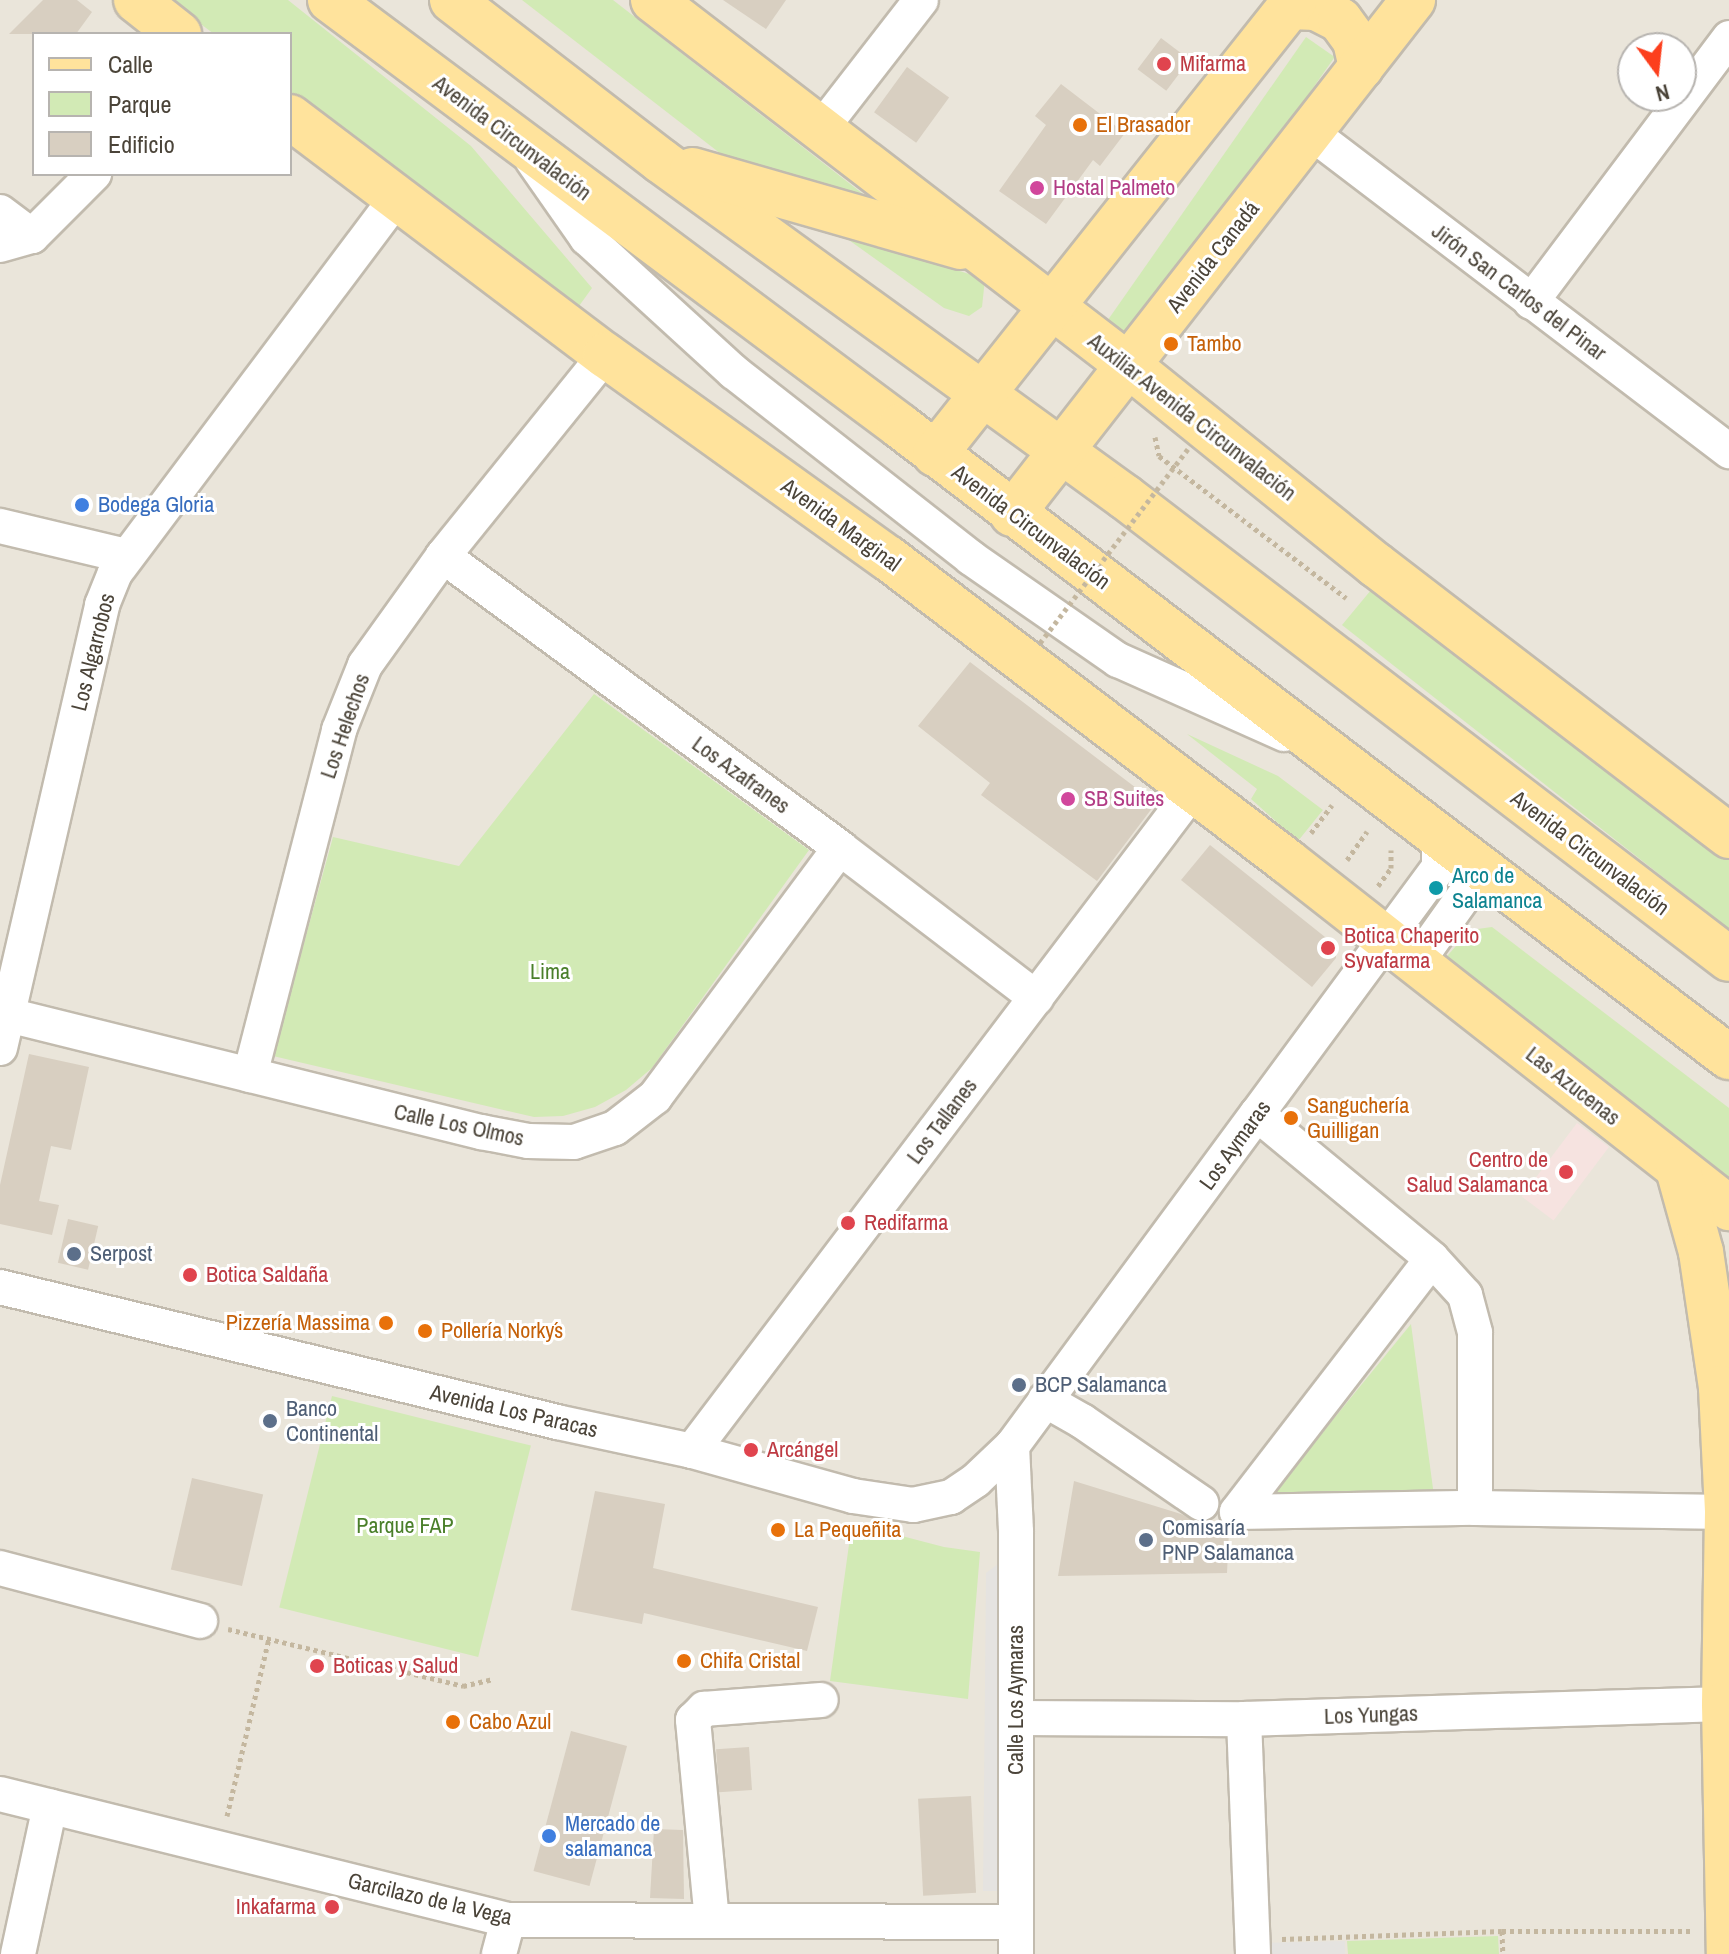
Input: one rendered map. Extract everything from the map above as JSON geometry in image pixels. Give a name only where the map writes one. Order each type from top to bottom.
[{"type":"main road","points":[[136,0],[176,32]]},
{"type":"main road","name":"Avenida Circunvalación","points":[[330,0],[935,454],[1729,1057]]},
{"type":"main road","name":"Avenida Circunvalación","points":[[452,0],[661,161],[1061,450],[1729,959]]},
{"type":"main road","points":[[497,0],[518,52]]},
{"type":"main road","name":"Auxiliar Avenida Circunvalación","points":[[653,0],[1128,365],[1376,565],[1729,836]]},
{"type":"main road","name":"Avenida Canadá","points":[[1012,514],[1413,0]]},
{"type":"main road","points":[[935,454],[1292,3],[1316,8],[1340,20],[1355,41],[1361,67]]},
{"type":"main road","name":"Avenida Marginal","points":[[292,118],[605,355],[888,558],[1402,951]]},
{"type":"main road","points":[[661,161],[982,253]]},
{"type":"main road","name":"Las Azucenas","points":[[1402,951],[1729,1208]]},
{"type":"main road","points":[[1678,1169],[1701,1252],[1725,1385],[1724,1704],[1729,1954]]},
{"type":"street","points":[[821,129],[921,0]]},
{"type":"street","points":[[1531,302],[1729,38]]},
{"type":"street","name":"Jirón San Carlos del Pinar","points":[[1310,132],[1729,451]]},
{"type":"street","points":[[524,148],[587,238],[734,372],[971,558],[1118,660],[1333,756]]},
{"type":"street","points":[[0,212],[16,240],[92,176]]},
{"type":"street","name":"Los Algarrobos","points":[[0,1048],[4,1014],[102,605],[126,556],[397,197]]},
{"type":"street","name":"Los Helechos","points":[[250,1075],[339,730],[365,665],[443,556],[605,355]]},
{"type":"street","points":[[0,526],[126,556]]},
{"type":"street","name":"Los Azafranes","points":[[443,556],[840,848],[1036,998]]},
{"type":"street","name":"Los Tallanes","points":[[692,1451],[1193,790]]},
{"type":"street","name":"Los Aymaras","points":[[1402,951],[1439,867],[1439,837]]},
{"type":"street","name":"Calle Los Olmos","points":[[4,1014],[528,1141],[574,1142],[615,1128],[655,1097],[840,848]]},
{"type":"street","name":"Los Aymaras","points":[[1012,1446],[1257,1114],[1402,951],[1467,892],[1495,879]]},
{"type":"street","points":[[1257,1114],[1432,1259],[1465,1295],[1475,1333],[1475,1508]]},
{"type":"street","points":[[1432,1259],[1237,1512],[1475,1508],[1727,1512]]},
{"type":"street","name":"Avenida Los Paracas","points":[[0,1287],[542,1418],[692,1451],[853,1496],[913,1505],[951,1497],[976,1480],[1012,1446]]},
{"type":"street","points":[[1045,1400],[1082,1421],[1201,1503]]},
{"type":"street","name":"Calle Los Aymaras","points":[[1012,1446],[1017,1718],[1016,1938]]},
{"type":"street","points":[[0,1568],[200,1621]]},
{"type":"street","points":[[712,1921],[693,1720],[704,1709],[821,1700]]},
{"type":"street","name":"Los Yungas","points":[[1017,1718],[1244,1719],[1724,1704]]},
{"type":"street","points":[[1244,1719],[1253,1947]]},
{"type":"street","name":"Garcilazo de la Vega","points":[[0,1794],[508,1920],[712,1921],[1016,1938]]},
{"type":"street","points":[[18,1954],[50,1806]]},
{"type":"street","points":[[499,1954],[508,1920]]},
{"type":"path","points":[[1040,643],[1191,445]]},
{"type":"path","points":[[1182,474],[1183,455]]},
{"type":"path","points":[[1159,456],[1346,598]]},
{"type":"path","points":[[1182,474],[1192,472]]},
{"type":"path","points":[[200,1621],[463,1686],[493,1679]]},
{"type":"path","points":[[219,1848],[269,1639]]},
{"type":"path","points":[[1502,1931],[1503,1954]]},
{"type":"path","points":[[1253,1947],[1502,1931],[1728,1931]]},
{"type":"shaded area","points":[[0,0],[1729,0],[1729,1954],[0,1954]]},
{"type":"shaded area","name":"Centro de Salud Salamanca","points":[[1577,1123],[1609,1147],[1554,1221],[1522,1196]]},
{"type":"shaded area","points":[[998,1564],[997,1891],[983,1891],[986,1573]]},
{"type":"shaded area","points":[[1345,1941],[1345,1954],[1255,1954],[1255,1943]]},
{"type":"green space","points":[[169,0],[288,0],[471,146],[592,288],[579,306],[292,92],[292,32],[211,32]]},
{"type":"green space","points":[[522,0],[613,0],[903,225],[769,191]]},
{"type":"green space","points":[[1306,37],[1335,57],[1117,368],[1088,348]]},
{"type":"green space","points":[[839,233],[985,279],[982,307],[969,316],[944,308]]},
{"type":"green space","points":[[1376,584],[1729,856],[1729,929],[1342,625]]},
{"type":"green space","name":"Lima","points":[[594,694],[809,850],[652,1068],[626,1090],[595,1107],[563,1116],[534,1117],[273,1056],[333,837],[459,866]]},
{"type":"green space","points":[[1187,734],[1278,776],[1323,810],[1298,841],[1251,799],[1257,789]]},
{"type":"green space","points":[[1492,927],[1729,1108],[1729,1184],[1441,963],[1470,930]]},
{"type":"green space","points":[[1411,1324],[1434,1496],[1265,1503]]},
{"type":"green space","name":"Parque FAP","points":[[332,1396],[531,1446],[478,1657],[279,1608]]},
{"type":"green space","points":[[852,1523],[944,1547],[980,1552],[968,1699],[830,1681]]},
{"type":"green space","points":[[1498,1936],[1499,1954],[1348,1954],[1347,1941]]},
{"type":"building","points":[[43,0],[77,0],[92,12],[77,32],[9,34]]},
{"type":"building","points":[[723,0],[786,0],[766,29]]},
{"type":"building","name":"Mifarma","points":[[1161,38],[1190,60],[1166,91],[1138,69]]},
{"type":"building","points":[[907,67],[949,98],[916,143],[874,112]]},
{"type":"building","points":[[1061,84],[1125,133],[1100,166],[1093,160],[1046,224],[999,191],[1046,125],[1035,116]]},
{"type":"building","name":"SB Suites","points":[[970,662],[1156,803],[1097,881],[981,795],[990,783],[918,726]]},
{"type":"building","points":[[1210,845],[1335,945],[1336,958],[1312,987],[1181,880]]},
{"type":"building","points":[[29,1054],[89,1067],[71,1150],[51,1146],[39,1201],[59,1205],[52,1235],[0,1224],[0,1185]]},
{"type":"building","points":[[68,1219],[98,1226],[88,1270],[58,1263]]},
{"type":"building","points":[[192,1478],[263,1494],[242,1586],[171,1570]]},
{"type":"building","name":"Comisaría PNP Salamanca","points":[[1074,1481],[1229,1530],[1227,1573],[1058,1576]]},
{"type":"building","points":[[595,1491],[665,1504],[653,1568],[818,1607],[807,1651],[644,1613],[642,1624],[571,1610]]},
{"type":"building","points":[[571,1731],[627,1746],[589,1886],[533,1871]]},
{"type":"building","points":[[749,1747],[752,1790],[719,1792],[716,1749]]},
{"type":"building","points":[[971,1796],[976,1893],[923,1896],[918,1799]]},
{"type":"building","points":[[654,1829],[683,1830],[684,1899],[650,1898]]},
{"type":"place","name":"Mifarma","points":[[1164,64]]},
{"type":"place","name":"El Brasador","points":[[1080,125]]},
{"type":"place","name":"Hostal Palmeto","points":[[1037,188]]},
{"type":"place","name":"Tambo","points":[[1171,344]]},
{"type":"place","name":"Bodega Gloria","points":[[82,505]]},
{"type":"place","name":"SB Suites","points":[[1068,799]]},
{"type":"place","name":"Arco de Salamanca","points":[[1436,888]]},
{"type":"place","name":"Botica Chaperito Syvafarma","points":[[1328,948]]},
{"type":"place","name":"Sanguchería Guilligan","points":[[1291,1118]]},
{"type":"place","name":"Centro de Salud Salamanca","points":[[1566,1172]]},
{"type":"place","name":"Redifarma","points":[[848,1223]]},
{"type":"place","name":"Serpost","points":[[74,1254]]},
{"type":"place","name":"Botica Saldaña","points":[[190,1275]]},
{"type":"place","name":"Pizzería Massima","points":[[386,1323]]},
{"type":"place","name":"Pollería Norky´s","points":[[425,1331]]},
{"type":"place","name":"BCP Salamanca","points":[[1019,1385]]},
{"type":"place","name":"Banco Continental","points":[[270,1421]]},
{"type":"place","name":"Arcángel","points":[[751,1450]]},
{"type":"place","name":"La Pequeñita","points":[[778,1530]]},
{"type":"place","name":"Comisaría PNP Salamanca","points":[[1146,1540]]},
{"type":"place","name":"Chifa Cristal","points":[[684,1661]]},
{"type":"place","name":"Boticas y Salud","points":[[317,1666]]},
{"type":"place","name":"Cabo Azul","points":[[453,1722]]},
{"type":"place","name":"Mercado de salamanca","points":[[549,1836]]},
{"type":"place","name":"Inkafarma","points":[[332,1907]]}]
